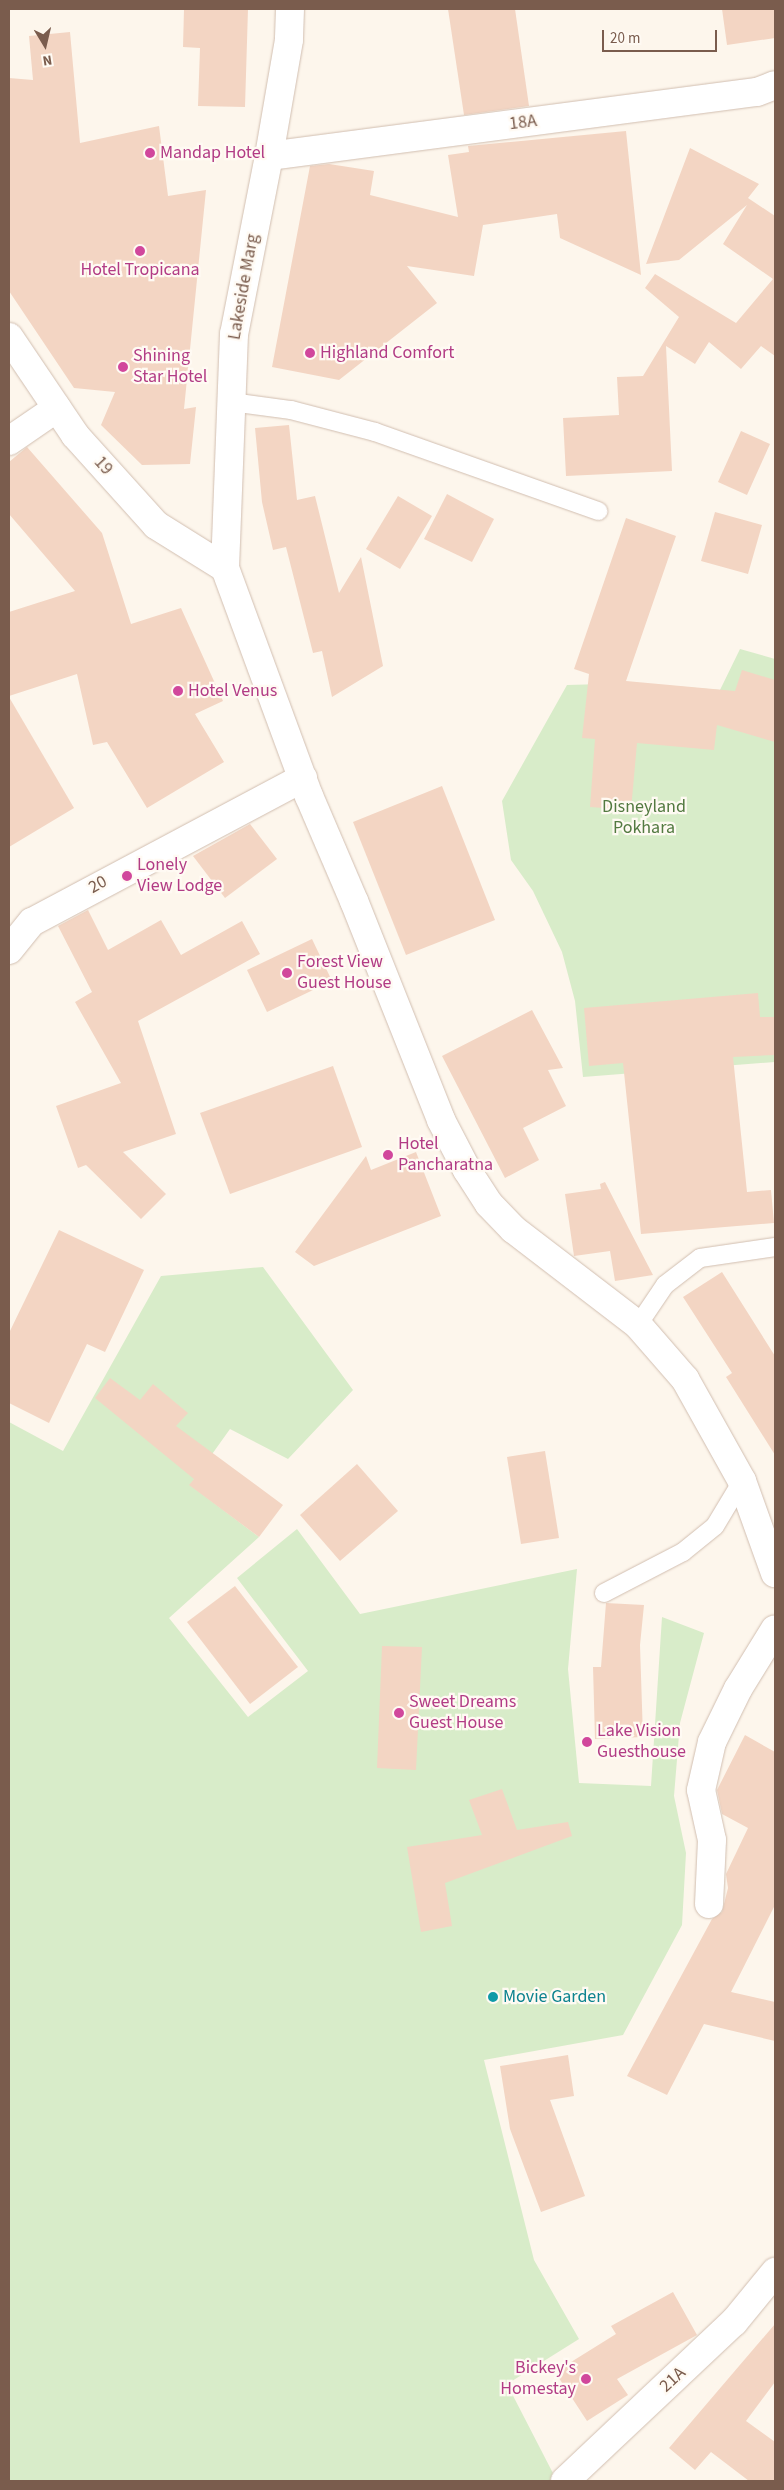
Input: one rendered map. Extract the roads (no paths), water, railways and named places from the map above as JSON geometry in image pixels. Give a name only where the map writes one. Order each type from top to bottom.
[{"type":"street","name":"Lakeside Marg","points":[[225,568],[234,334],[269,156],[289,40],[290,9]]},
{"type":"street","name":"18A","points":[[269,156],[757,92],[775,85]]},
{"type":"street","name":"19","points":[[9,337],[75,435],[156,525],[225,568]]},
{"type":"street","points":[[9,441],[57,408]]},
{"type":"street","points":[[225,568],[303,778],[441,1120],[467,1170],[489,1204],[513,1229],[638,1325],[685,1378],[742,1481],[775,1573]]},
{"type":"street","name":"20","points":[[9,950],[32,922],[303,778]]},
{"type":"street","points":[[709,1904],[712,1840],[700,1790],[712,1742],[738,1689],[775,1629]]},
{"type":"street","name":"21A","points":[[565,2481],[734,2322],[775,2272]]},
{"type":"lane","points":[[231,402],[291,410],[375,432],[598,511]]},
{"type":"lane","points":[[638,1325],[664,1285],[700,1258],[775,1247]]},
{"type":"lane","points":[[604,1593],[683,1552],[715,1526],[742,1481]]},
{"type":"place","name":"Mandap Hotel","points":[[150,153]]},
{"type":"place","name":"Hotel Tropicana","points":[[140,251]]},
{"type":"place","name":"Highland Comfort","points":[[310,353]]},
{"type":"place","name":"Shining Star Hotel","points":[[123,367]]},
{"type":"place","name":"Hotel Venus","points":[[178,691]]},
{"type":"place","name":"Lonely View Lodge","points":[[127,876]]},
{"type":"place","name":"Forest View Guest House","points":[[287,973]]},
{"type":"place","name":"Hotel Pancharatna","points":[[388,1155]]},
{"type":"place","name":"Sweet Dreams Guest House","points":[[399,1713]]},
{"type":"place","name":"Lake Vision Guesthouse","points":[[587,1742]]},
{"type":"place","name":"Movie Garden","points":[[493,1997]]},
{"type":"place","name":"Bickey's Homestay","points":[[586,2379]]},
{"type":"park label","name":"Disneyland Pokhara","points":[[644,818]]}]
